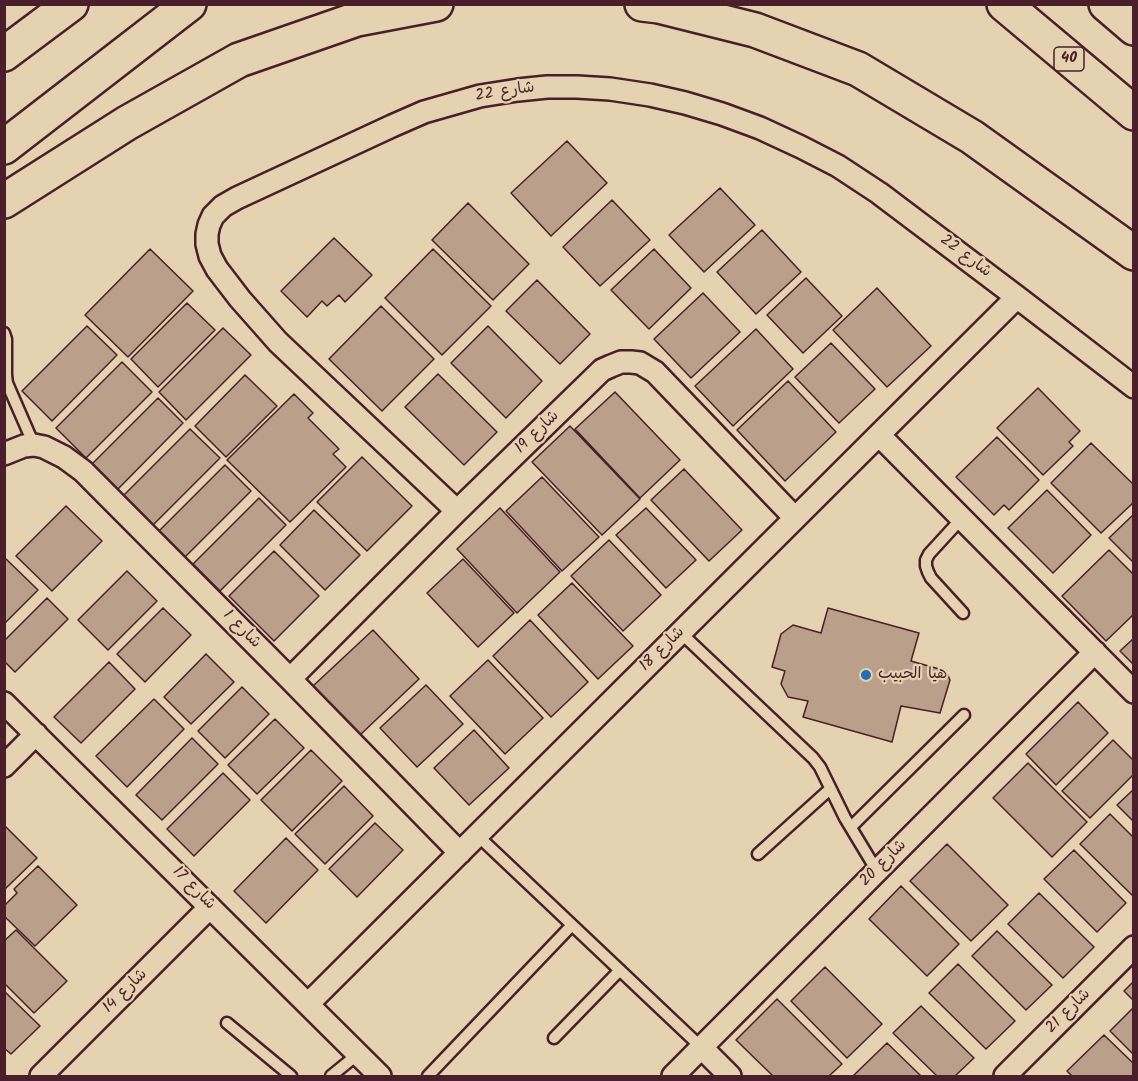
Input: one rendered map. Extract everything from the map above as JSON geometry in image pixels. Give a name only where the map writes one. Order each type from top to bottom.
[{"type":"highway","points":[[4,54],[70,4]]},
{"type":"highway","points":[[4,147],[189,4]]},
{"type":"highway","points":[[4,201],[128,123],[239,60],[357,19],[436,4]]},
{"type":"highway","points":[[642,4],[659,6],[755,30],[858,69],[972,137],[1134,253]]},
{"type":"highway","name":"40","points":[[1004,4],[1134,113]]},
{"type":"highway","points":[[1106,4],[1134,28]]},
{"type":"street","name":"شارع 22","points":[[458,511],[278,342],[228,284],[210,256],[207,234],[213,216],[223,206],[237,198],[424,112],[480,96],[518,90],[567,87],[610,89],[662,98],[722,114],[760,128],[838,166],[879,193],[1134,387]]},
{"type":"street","name":"شارع 18","points":[[308,1004],[1017,297]]},
{"type":"street","name":"شارع 19","points":[[290,679],[602,370],[621,362],[640,363],[649,367],[663,379],[795,518]]},
{"type":"street","points":[[879,435],[1134,692]]},
{"type":"street","points":[[4,454],[24,446],[34,446]]},
{"type":"street","name":"شارع 1","points":[[34,446],[56,452],[83,471],[459,853]]},
{"type":"street","name":"شارع 20","points":[[673,1077],[1095,652]]},
{"type":"street","name":"شارع 17","points":[[4,703],[380,1077]]},
{"type":"street","points":[[4,766],[36,734]]},
{"type":"street","name":"شارع 14","points":[[41,1077],[210,907]]},
{"type":"street","name":"شارع 21","points":[[1005,1077],[1133,949]]},
{"type":"street","points":[[701,1047],[730,1077]]},
{"type":"lane","points":[[4,333],[7,383],[34,446]]},
{"type":"lane","points":[[962,518],[929,554],[926,566],[932,578],[963,613]]},
{"type":"lane","points":[[681,633],[813,758],[877,871]]},
{"type":"lane","points":[[851,827],[964,715]]},
{"type":"lane","points":[[758,854],[830,789]]},
{"type":"lane","points":[[477,835],[701,1047]]},
{"type":"lane","points":[[428,1077],[572,925]]},
{"type":"lane","points":[[554,1038],[620,970]]},
{"type":"lane","points":[[227,1023],[291,1077]]},
{"type":"lane","points":[[332,1077],[358,1054]]},
{"type":"building","points":[[567,141],[607,183],[551,236],[511,193]]},
{"type":"building","points":[[720,188],[755,225],[704,272],[669,235]]},
{"type":"building","points":[[612,200],[650,240],[600,286],[563,247]]},
{"type":"building","points":[[468,203],[529,264],[493,300],[432,240]]},
{"type":"building","points":[[762,230],[801,272],[756,314],[717,272]]},
{"type":"building","points":[[334,238],[372,275],[345,302],[339,295],[327,306],[322,301],[307,317],[281,291]]},
{"type":"building","points":[[150,249],[193,291],[128,357],[85,315]]},
{"type":"building","points":[[433,249],[491,306],[442,355],[385,298]]},
{"type":"building","points":[[654,249],[691,288],[649,329],[611,290]]},
{"type":"building","points":[[806,278],[842,316],[803,353],[767,315]]},
{"type":"building","points":[[537,280],[590,334],[560,364],[506,311]]},
{"type":"building","points":[[877,288],[931,346],[887,387],[833,330]]},
{"type":"building","points":[[703,293],[740,332],[691,378],[654,339]]},
{"type":"building","points":[[187,303],[215,330],[158,387],[131,359]]},
{"type":"building","points":[[381,306],[434,359],[382,411],[329,359]]},
{"type":"building","points":[[87,326],[117,355],[52,421],[22,391]]},
{"type":"building","points":[[488,326],[542,381],[506,418],[451,363]]},
{"type":"building","points":[[223,328],[251,355],[186,420],[159,392]]},
{"type":"building","points":[[756,329],[793,369],[733,426],[695,386]]},
{"type":"building","points":[[831,343],[875,389],[839,423],[795,377]]},
{"type":"building","points":[[122,362],[152,392],[86,458],[56,428]]},
{"type":"building","points":[[438,374],[497,432],[464,465],[405,407]]},
{"type":"building","points":[[245,375],[277,406],[226,457],[195,426]]},
{"type":"building","points":[[788,381],[836,432],[785,481],[737,430]]},
{"type":"building","points":[[1038,388],[1080,431],[1069,442],[1073,446],[1043,475],[997,428]]},
{"type":"building","points":[[615,392],[680,460],[640,498],[575,429]]},
{"type":"building","points":[[294,394],[313,413],[308,418],[339,449],[333,454],[346,467],[290,522],[227,460]]},
{"type":"building","points":[[158,398],[183,423],[117,490],[91,465]]},
{"type":"building","points":[[570,426],[640,499],[602,535],[532,462]]},
{"type":"building","points":[[190,429],[220,458],[152,526],[123,496]]},
{"type":"building","points":[[997,437],[1039,480],[1009,510],[1004,505],[994,515],[956,477]]},
{"type":"building","points":[[1091,443],[1134,485],[1134,502],[1101,533],[1051,483]]},
{"type":"building","points":[[362,457],[412,506],[367,551],[317,502]]},
{"type":"building","points":[[225,465],[251,491],[185,557],[159,531]]},
{"type":"building","points":[[684,469],[742,530],[709,561],[651,500]]},
{"type":"building","points":[[542,477],[599,537],[562,571],[506,511]]},
{"type":"building","points":[[1047,490],[1091,535],[1053,573],[1008,528]]},
{"type":"building","points":[[259,498],[286,525],[220,591],[193,564]]},
{"type":"building","points":[[66,506],[102,541],[52,591],[16,556]]},
{"type":"building","points":[[500,508],[560,572],[517,613],[457,549]]},
{"type":"building","points":[[646,508],[696,560],[666,588],[616,535]]},
{"type":"building","points":[[314,510],[360,555],[325,590],[280,545]]},
{"type":"building","points":[[1134,514],[1134,563],[1109,538]]},
{"type":"building","points":[[609,540],[661,595],[623,631],[571,576]]},
{"type":"building","points":[[1109,550],[1134,575],[1134,614],[1106,641],[1062,596]]},
{"type":"building","points":[[274,551],[319,596],[274,641],[229,596]]},
{"type":"building","points":[[4,557],[38,590],[4,624]]},
{"type":"building","points":[[463,559],[514,613],[478,647],[427,593]]},
{"type":"building","points":[[127,571],[157,601],[108,650],[78,620]]},
{"type":"building","points":[[572,583],[633,646],[598,679],[538,615]]},
{"type":"building","points":[[47,598],[68,619],[15,672],[4,661],[4,641]]},
{"type":"building","points":[[163,608],[191,635],[145,682],[117,654]]},
{"type":"building","name":"هيا الحبيب","points":[[828,608],[919,633],[911,661],[946,671],[950,680],[940,713],[901,706],[892,742],[803,717],[808,701],[788,697],[781,684],[785,671],[772,667],[781,634],[793,625],[821,633]]},
{"type":"building","points":[[530,620],[588,682],[551,717],[493,656]]},
{"type":"building","points":[[373,630],[419,679],[360,735],[313,686]]},
{"type":"building","points":[[1134,638],[1134,665],[1120,651]]},
{"type":"building","points":[[206,654],[234,682],[191,724],[164,697]]},
{"type":"building","points":[[488,660],[543,718],[505,754],[450,696]]},
{"type":"building","points":[[109,662],[135,689],[81,743],[54,717]]},
{"type":"building","points":[[426,685],[463,724],[417,767],[380,728]]},
{"type":"building","points":[[242,687],[269,714],[225,758],[198,731]]},
{"type":"building","points":[[154,699],[184,729],[127,787],[96,756]]},
{"type":"building","points":[[1078,702],[1108,733],[1056,785],[1026,754]]},
{"type":"building","points":[[275,719],[304,748],[257,794],[228,765]]},
{"type":"building","points":[[474,730],[509,768],[469,805],[434,768]]},
{"type":"building","points":[[192,738],[218,764],[162,820],[136,795]]},
{"type":"building","points":[[1113,740],[1134,761],[1134,774],[1090,818],[1062,791]]},
{"type":"building","points":[[311,750],[342,781],[292,831],[261,800]]},
{"type":"building","points":[[1028,763],[1087,822],[1052,857],[993,798]]},
{"type":"building","points":[[223,773],[250,800],[194,856],[167,829]]},
{"type":"building","points":[[344,786],[373,816],[325,864],[295,834]]},
{"type":"building","points":[[1134,789],[1134,822],[1117,805]]},
{"type":"building","points":[[1110,814],[1134,838],[1134,897],[1080,844]]},
{"type":"building","points":[[375,823],[403,850],[357,897],[329,869]]},
{"type":"building","points":[[4,825],[37,858],[4,890]]},
{"type":"building","points":[[286,838],[318,870],[266,923],[234,891]]},
{"type":"building","points":[[947,844],[1008,905],[971,941],[910,881]]},
{"type":"building","points":[[1074,850],[1126,903],[1097,932],[1044,879]]},
{"type":"building","points":[[38,866],[77,905],[35,946],[4,916],[4,906],[17,893],[14,889]]},
{"type":"building","points":[[901,886],[959,944],[927,976],[869,919]]},
{"type":"building","points":[[1039,893],[1094,947],[1063,978],[1008,924]]},
{"type":"building","points":[[16,930],[67,981],[34,1013],[4,983],[4,941]]},
{"type":"building","points":[[997,931],[1052,985],[1026,1010],[972,956]]},
{"type":"building","points":[[958,964],[1015,1021],[986,1049],[929,993]]},
{"type":"building","points":[[825,967],[882,1024],[847,1058],[791,1001]]},
{"type":"building","points":[[1134,982],[1134,1001],[1124,991]]},
{"type":"building","points":[[4,991],[40,1026],[11,1054],[4,1048]]},
{"type":"building","points":[[777,999],[842,1064],[829,1076],[773,1076],[736,1040]]},
{"type":"building","points":[[921,1006],[974,1058],[955,1076],[937,1076],[893,1033]]},
{"type":"building","points":[[1134,1007],[1134,1055],[1110,1031]]},
{"type":"building","points":[[1104,1035],[1134,1064],[1134,1076],[1072,1076],[1067,1071]]},
{"type":"building","points":[[887,1043],[921,1076],[854,1075]]},
{"type":"place","name":"هيا الحبيب","points":[[866,675]]}]
